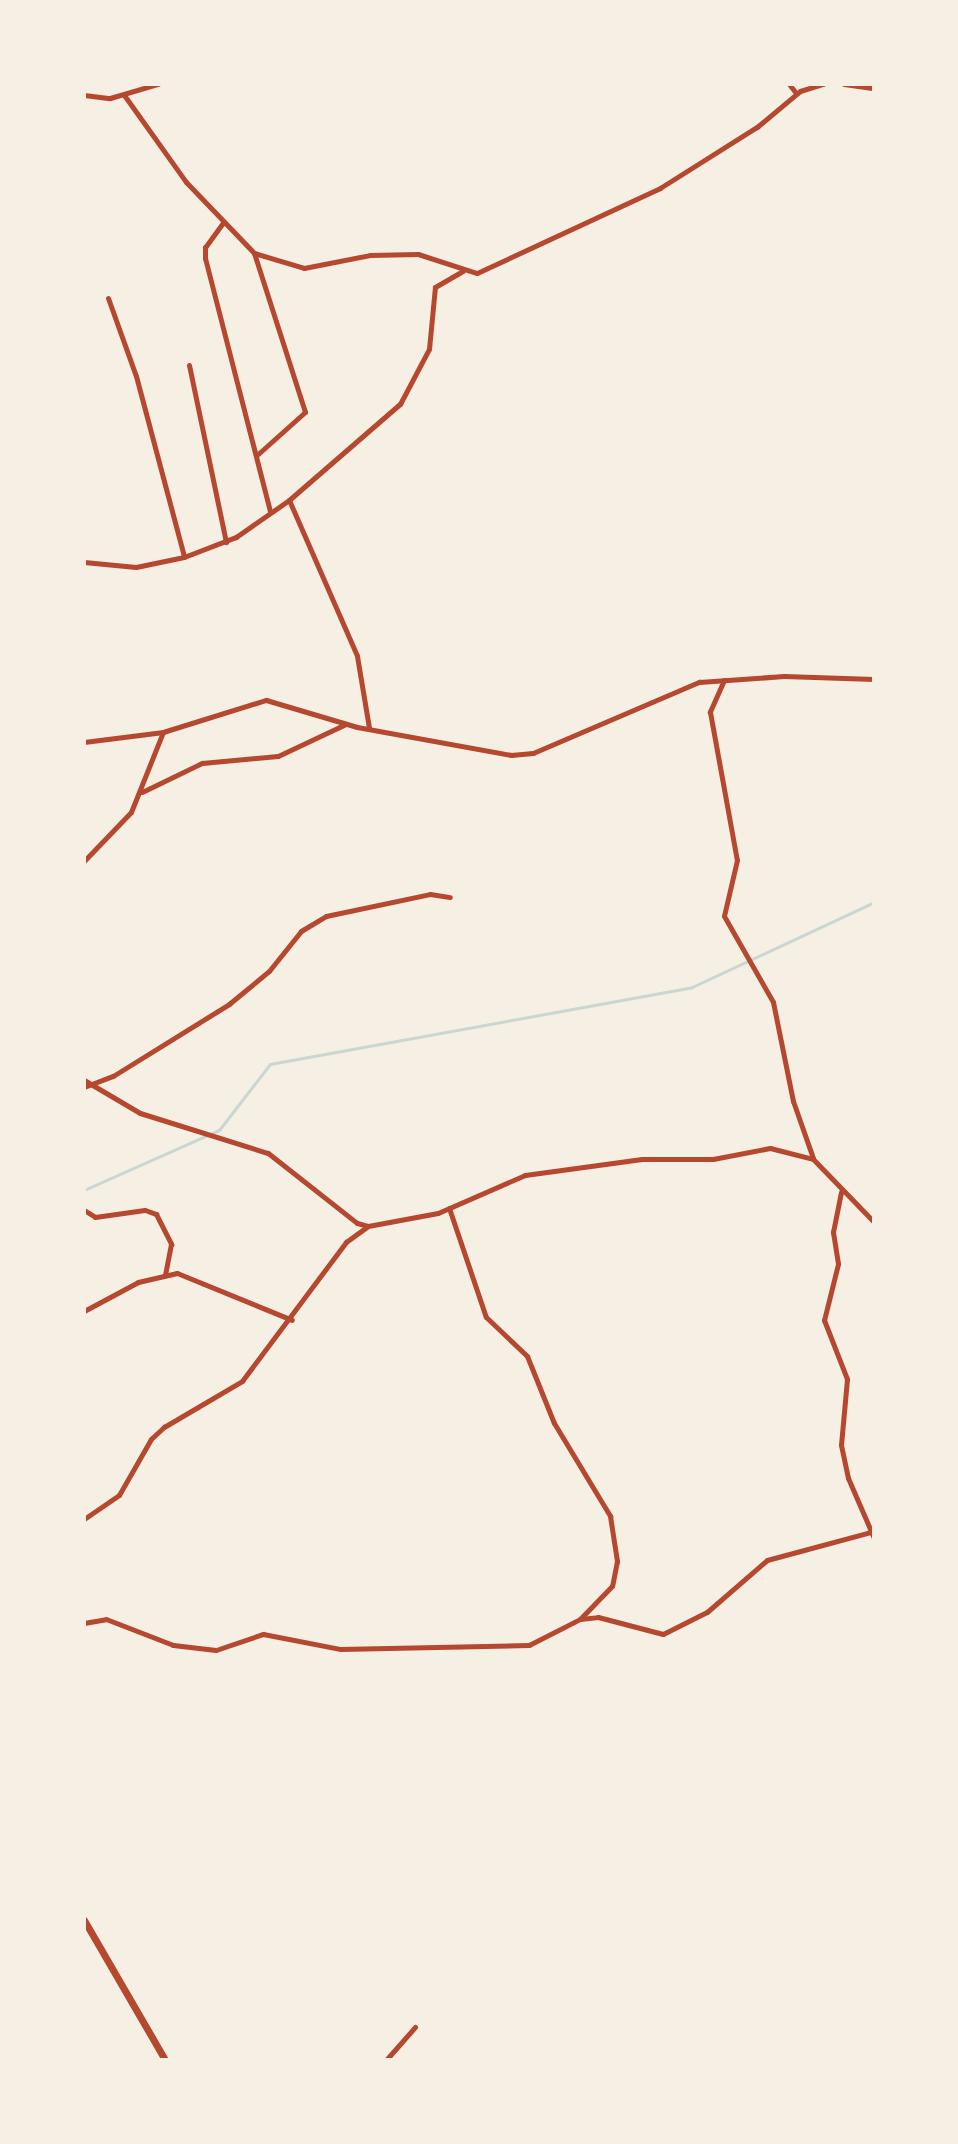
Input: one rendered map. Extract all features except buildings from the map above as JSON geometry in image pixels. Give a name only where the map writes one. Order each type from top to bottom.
[{"type":"street","points":[[127,94],[130,84]]},
{"type":"street","points":[[84,95],[127,94],[158,84]]},
{"type":"street","points":[[789,84],[796,93]]},
{"type":"street","points":[[127,94],[222,224],[254,253],[304,268],[370,255],[418,254],[465,271],[493,269],[660,188],[757,127],[796,93],[824,84]]},
{"type":"street","points":[[844,84],[874,88]]},
{"type":"street","points":[[222,224],[205,247],[206,258],[258,454],[270,511]]},
{"type":"street","points":[[254,253],[305,412],[258,454]]},
{"type":"street","points":[[84,562],[135,567],[184,557],[226,542],[289,500],[400,404],[429,349],[435,287],[465,271]]},
{"type":"street","points":[[108,298],[136,376],[184,557]]},
{"type":"street","points":[[189,365],[226,542]]},
{"type":"street","points":[[289,500],[357,656],[369,728]]},
{"type":"street","points":[[84,742],[163,732],[266,700],[346,724],[512,755],[533,753],[699,682],[874,679]]},
{"type":"street","points":[[724,680],[710,712],[736,860],[724,916],[773,1002],[793,1101],[813,1159],[841,1192],[874,1222]]},
{"type":"street","points":[[142,792],[193,765],[278,756],[346,724]]},
{"type":"street","points":[[84,861],[117,830],[142,792],[163,732]]},
{"type":"street","points":[[86,1084],[113,1076],[230,1004],[269,971],[298,934],[326,916],[430,894],[450,897]]},
{"type":"street","points":[[86,1084],[140,1113],[268,1153],[357,1223],[368,1226]]},
{"type":"street","points":[[84,1519],[119,1495],[151,1439],[203,1402],[238,1386],[292,1320],[346,1242],[368,1226],[449,1208],[505,1180],[552,1170],[642,1159],[713,1159],[770,1148],[813,1159]]},
{"type":"street","points":[[580,1619],[621,1621],[663,1634],[707,1612],[767,1560],[873,1535],[849,1484],[841,1445],[847,1379],[824,1320],[838,1264],[833,1232],[841,1192]]},
{"type":"street","points":[[84,1623],[106,1619],[173,1645],[216,1650],[263,1634],[340,1649],[529,1645],[580,1619],[612,1586],[617,1562],[610,1516],[554,1423],[527,1356],[486,1317],[449,1208]]},
{"type":"street","points":[[84,1210],[95,1217],[145,1210],[156,1214],[171,1244],[165,1274]]},
{"type":"street","points":[[84,1311],[110,1294],[165,1274],[185,1275],[292,1320]]},
{"type":"street","points":[[84,1920],[165,2060]]},
{"type":"street","points":[[386,2060],[415,2027]]},
{"type":"waterway","points":[[84,1190],[219,1130],[270,1064],[692,987],[874,902]]}]
